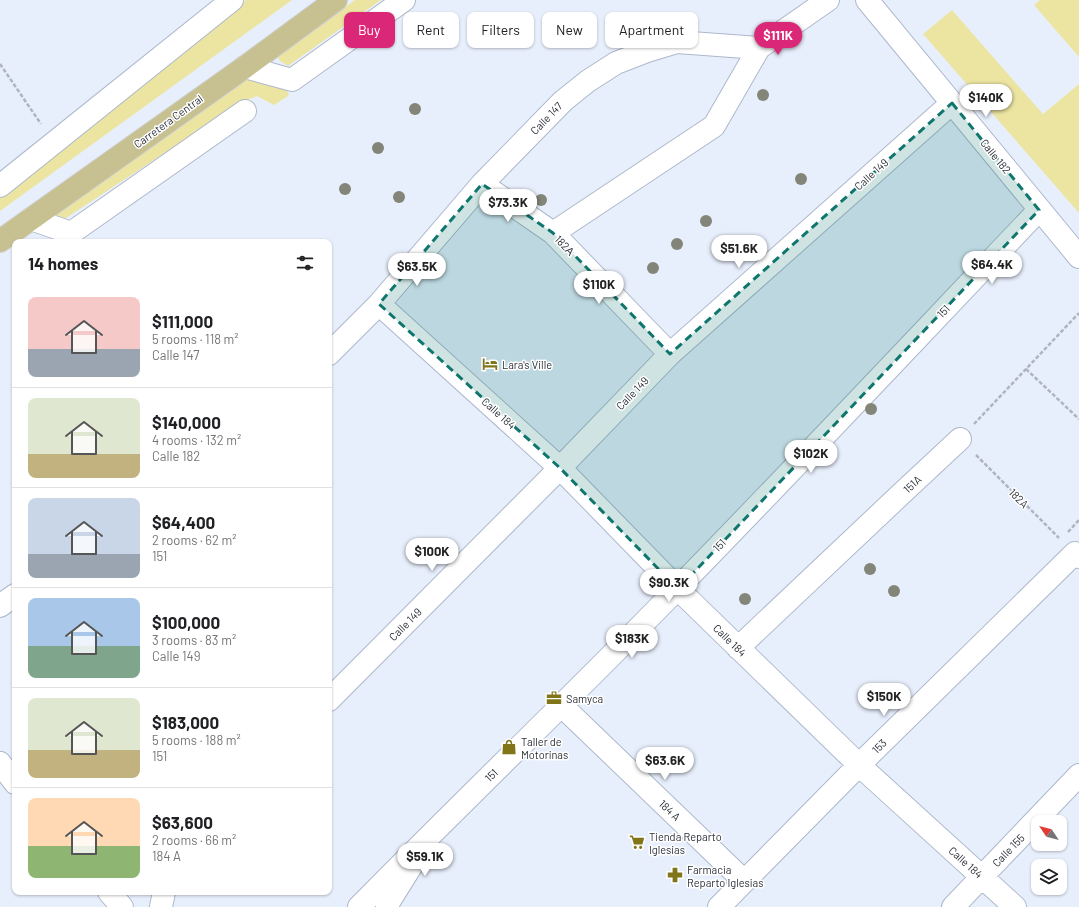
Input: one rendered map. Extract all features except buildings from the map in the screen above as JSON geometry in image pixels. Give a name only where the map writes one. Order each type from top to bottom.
[{"type":"main road","name":"Carretera Central","points":[[0,241],[245,67],[336,0]]},
{"type":"street","points":[[0,186],[232,0]]},
{"type":"street","points":[[245,67],[292,80],[404,0]]},
{"type":"street","points":[[553,233],[714,126],[759,48],[828,0]]},
{"type":"street","name":"Calle 182","points":[[866,0],[1079,257]]},
{"type":"street","name":"Calle 147","points":[[332,351],[379,304],[482,184],[563,100],[588,81],[616,63],[647,51],[677,42],[759,48]]},
{"type":"street","name":"Calle 149","points":[[332,697],[560,468],[670,354],[952,103]]},
{"type":"street","points":[[31,219],[71,233],[245,111]]},
{"type":"street","name":"182А","points":[[482,184],[553,233],[670,354]]},
{"type":"street","name":"151","points":[[359,907],[434,831],[562,706],[678,588],[1039,210]]},
{"type":"street","name":"Calle 184","points":[[379,304],[560,468],[738,648],[859,765],[1014,907]]},
{"type":"street","name":"151A","points":[[738,648],[960,439]]},
{"type":"street","name":"153","points":[[719,907],[1071,550]]},
{"type":"street","points":[[0,606],[12,597]]},
{"type":"street","name":"184 A","points":[[562,706],[744,881]]},
{"type":"street","points":[[0,763],[12,779]]},
{"type":"street","name":"Calle 155","points":[[953,907],[1079,775]]},
{"type":"street","points":[[387,907],[434,831]]},
{"type":"street","points":[[112,895],[122,907]]},
{"type":"street","points":[[161,907],[163,895]]},
{"type":"path","points":[[0,64],[54,143]]},
{"type":"path","points":[[960,439],[1079,313]]},
{"type":"path","points":[[1026,369],[1079,419]]},
{"type":"path","name":"182A","points":[[960,439],[1071,550]]},
{"type":"path","points":[[1071,550],[1079,520]]},
{"type":"highlighted area","points":[[952,103],[1039,210],[678,589],[560,468],[379,304],[482,184],[553,233],[670,354]]},
{"type":"shaded area","points":[[246,0],[292,0],[0,211],[0,193]]},
{"type":"shaded area","points":[[355,0],[381,0],[364,12],[344,12],[344,26],[288,66],[280,60],[278,55]]},
{"type":"shaded area","points":[[1040,0],[1079,0],[1079,57],[1034,5]]},
{"type":"shaded area","points":[[952,10],[1043,114],[1079,84],[1079,213],[923,34]]},
{"type":"shaded area","points":[[251,76],[271,82],[287,91],[289,94],[288,96],[274,105],[257,96],[242,102],[63,220],[57,216],[56,213]]},
{"type":"place","name":"Lara's Ville","points":[[490,364]]},
{"type":"place","name":"Samyca","points":[[554,698]]},
{"type":"place","name":"Taller de Motorinas","points":[[509,747]]},
{"type":"place","name":"Tienda Reparto Iglesias","points":[[637,842]]},
{"type":"place","name":"Farmacia Reparto Iglesias","points":[[675,875]]}]
